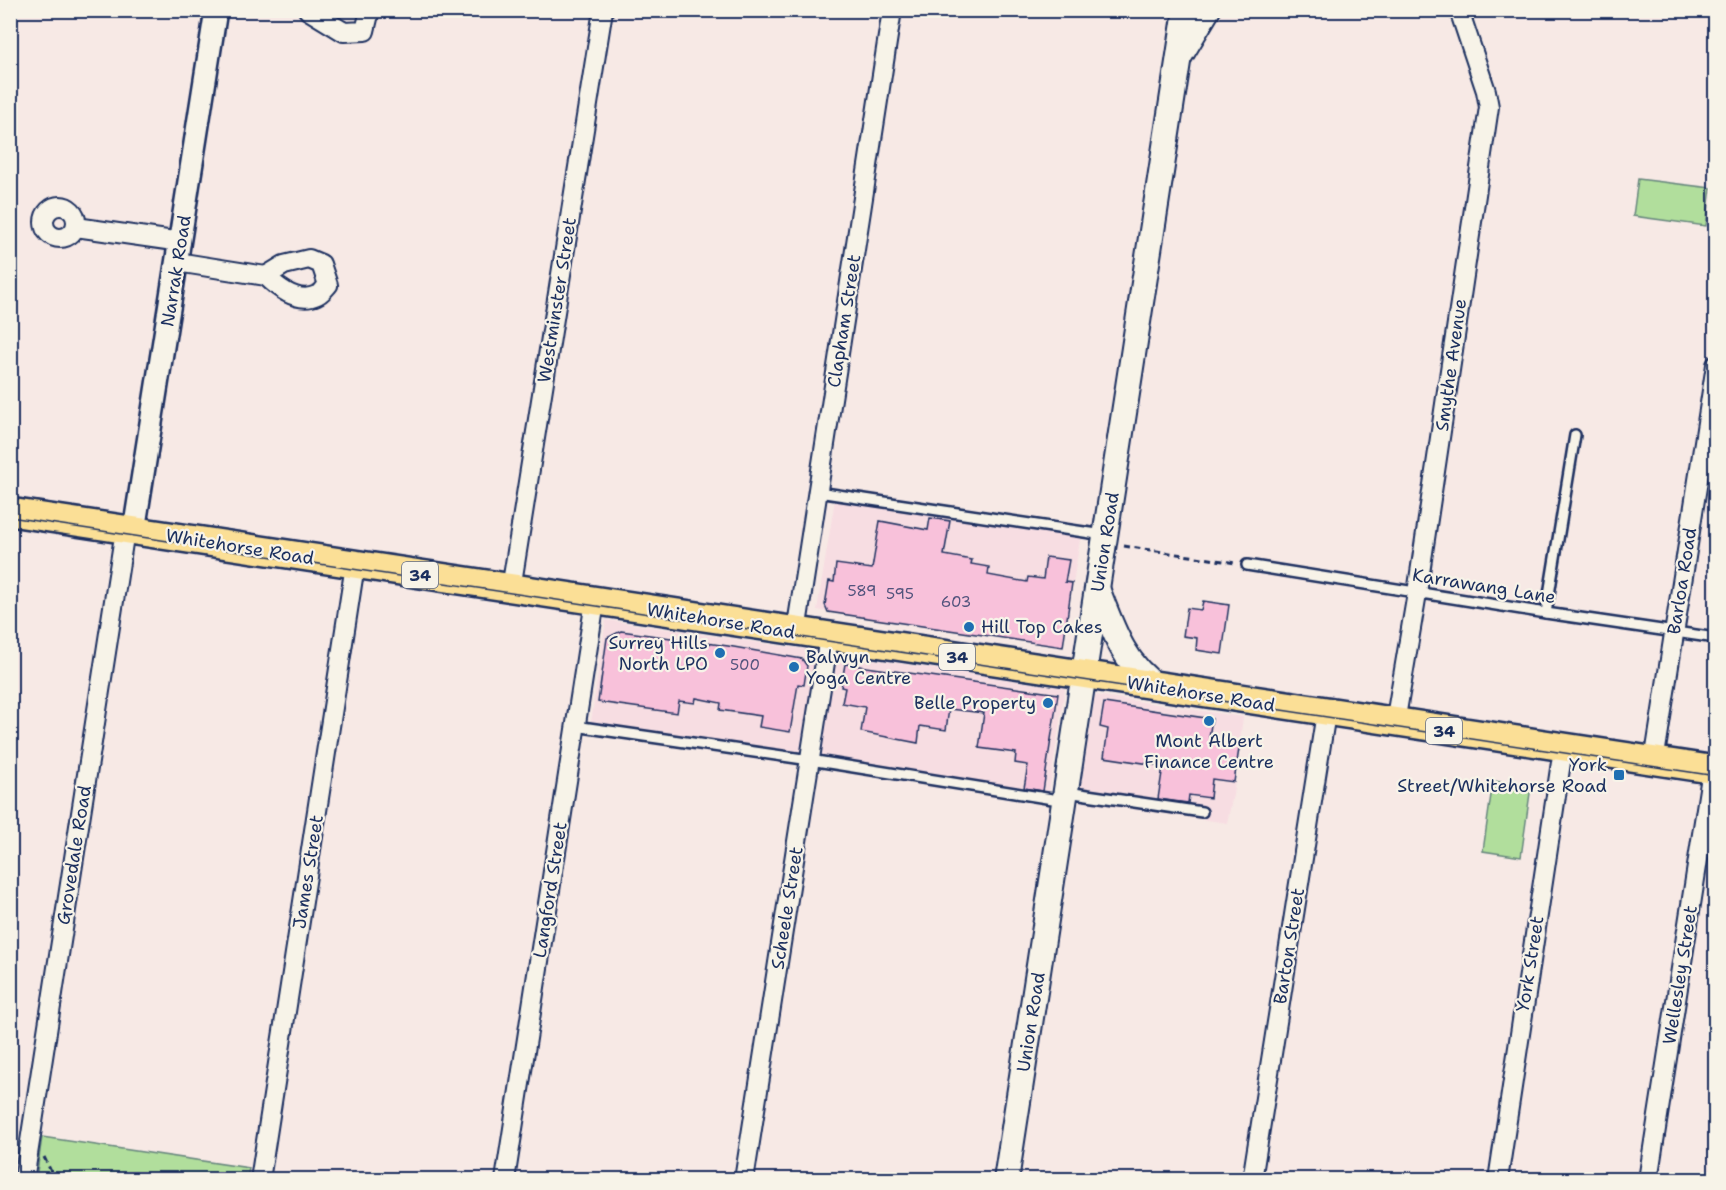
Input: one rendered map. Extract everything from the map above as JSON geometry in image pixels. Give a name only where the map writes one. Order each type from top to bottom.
[{"type":"main road","name":"Union Road","points":[[1006,1179],[1186,10]]},
{"type":"main road","name":"Whitehorse Road","points":[[10,512],[1563,749],[1714,770]]},
{"type":"main road","points":[[1098,591],[1118,642],[1127,657],[1143,675],[1158,687]]},
{"type":"street","name":"Narrak Road","points":[[129,530],[179,252],[216,10]]},
{"type":"street","points":[[308,10],[344,32],[365,31],[369,10]]},
{"type":"street","name":"Westminster Street","points":[[511,589],[603,10]]},
{"type":"street","name":"Clapham Street","points":[[796,632],[892,10]]},
{"type":"street","points":[[1177,66],[1211,10]]},
{"type":"street","name":"Smythe Avenue","points":[[1395,723],[1417,592],[1489,107],[1486,91],[1459,10]]},
{"type":"street","points":[[76,227],[266,276]]},
{"type":"street","name":"Barloa Road","points":[[1654,762],[1716,365]]},
{"type":"street","name":"Grovedale Road","points":[[24,1179],[129,530]]},
{"type":"street","name":"James Street","points":[[260,1179],[355,565]]},
{"type":"street","name":"Langford Street","points":[[505,1179],[595,601]]},
{"type":"street","name":"Scheele Street","points":[[744,1179],[830,637]]},
{"type":"street","name":"Barton Street","points":[[1252,1179],[1326,712]]},
{"type":"street","name":"York Street","points":[[1498,1179],[1563,749]]},
{"type":"street","name":"Wellesley Street","points":[[1648,1179],[1714,770]]},
{"type":"lane","points":[[1546,613],[1575,435]]},
{"type":"lane","points":[[818,492],[1106,540]]},
{"type":"lane","name":"Karrawang Lane","points":[[1247,565],[1716,638]]},
{"type":"lane","points":[[575,726],[1066,797],[1202,812]]},
{"type":"path","points":[[1106,540],[1247,565]]},
{"type":"shaded area","points":[[836,493],[1082,527],[1063,647],[817,610]]},
{"type":"shaded area","points":[[606,620],[1065,688],[1048,799],[590,729]]},
{"type":"shaded area","points":[[1095,695],[1243,717],[1227,823],[1079,801]]},
{"type":"green space","points":[[1638,179],[1711,188],[1706,226],[1633,216]]},
{"type":"green space","points":[[1493,781],[1531,786],[1521,857],[1483,851]]},
{"type":"green space","points":[[42,1137],[249,1168],[247,1179],[36,1179]]},
{"type":"building","points":[[930,518],[950,521],[944,555],[972,560],[971,564],[989,567],[988,575],[1027,582],[1028,577],[1043,579],[1046,557],[1069,560],[1065,582],[1072,583],[1063,647],[828,612],[825,605],[829,581],[834,582],[836,564],[872,569],[880,521],[928,530]]},
{"type":"building","points":[[1203,601],[1229,605],[1222,654],[1196,650],[1197,638],[1183,636],[1187,608],[1201,610]]},
{"type":"building","points":[[621,631],[802,659],[807,666],[804,685],[798,684],[790,732],[759,727],[761,716],[720,710],[721,703],[696,698],[695,703],[679,701],[677,713],[598,702],[607,638]]},
{"type":"building","points":[[845,664],[1058,694],[1043,791],[1024,788],[1028,765],[1015,763],[1016,753],[979,748],[984,713],[949,709],[946,730],[920,726],[918,743],[861,732],[865,707],[842,703],[845,688],[841,687]]},
{"type":"building","points":[[1104,703],[1212,719],[1209,737],[1240,742],[1234,782],[1212,779],[1210,798],[1189,795],[1188,803],[1158,799],[1163,766],[1104,757],[1108,729],[1100,727]]},
{"type":"tram line","points":[[10,517],[1716,776]]},
{"type":"place","name":"Hill Top Cakes","points":[[969,627]]},
{"type":"place","name":"Surrey Hills North LPO","points":[[720,653]]},
{"type":"place","name":"Balwyn Yoga Centre","points":[[794,667]]},
{"type":"place","name":"Belle Property","points":[[1048,703]]},
{"type":"place","name":"Mont Albert Finance Centre","points":[[1209,721]]},
{"type":"place","name":"York Street/Whitehorse Road","points":[[1619,775]]}]
